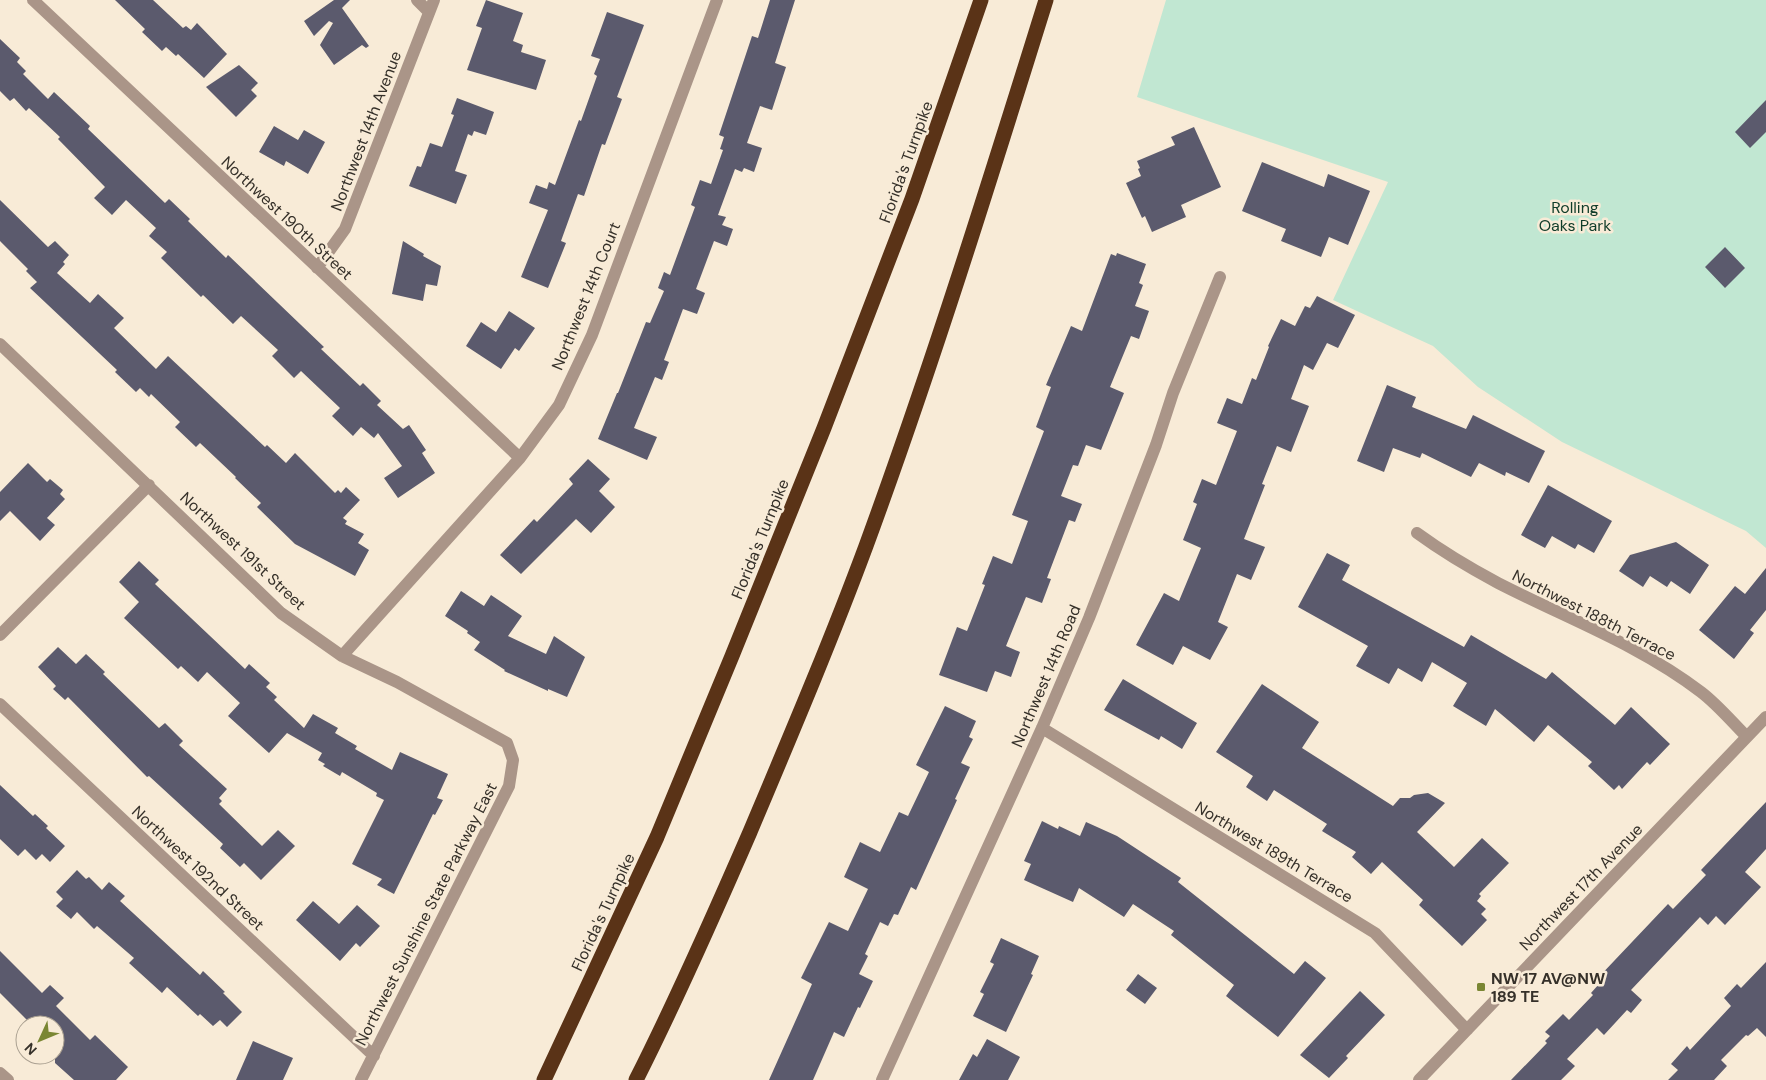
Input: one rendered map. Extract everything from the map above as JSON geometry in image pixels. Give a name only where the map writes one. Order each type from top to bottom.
[{"type":"highway","name":"Florida's Turnpike","points":[[544,1080],[657,837],[736,647],[824,428],[912,199],[981,0]]},
{"type":"highway","points":[[636,1080],[727,884],[788,742],[864,549],[928,372],[970,245],[1046,0]]},
{"type":"street","name":"Northwest 190th Street","points":[[33,0],[520,458]]},
{"type":"street","points":[[417,0],[432,6]]},
{"type":"street","name":"Northwest 14th Court","points":[[342,656],[520,458],[558,405],[592,335],[717,0]]},
{"type":"street","name":"Northwest 14th Avenue","points":[[317,268],[345,229],[432,6]]},
{"type":"street","name":"Northwest 14th Road","points":[[882,1080],[1042,728],[1092,609],[1156,445],[1173,393],[1220,277]]},
{"type":"street","name":"Northwest 191st Street","points":[[0,344],[149,485],[280,613],[342,656],[397,682],[507,743],[513,760]]},
{"type":"street","points":[[0,635],[149,485]]},
{"type":"street","name":"Northwest 188th Terrace","points":[[1417,533],[1450,556],[1499,583],[1647,657],[1701,692],[1747,737]]},
{"type":"street","name":"Northwest 192nd Street","points":[[0,704],[374,1056]]},
{"type":"street","name":"Northwest 17th Avenue","points":[[1419,1080],[1766,717]]},
{"type":"street","name":"Northwest 189th Terrace","points":[[1042,728],[1375,933],[1467,1030]]},
{"type":"street","name":"Northwest Sunshine State Parkway East","points":[[361,1080],[510,786],[513,760]]},
{"type":"street","points":[[0,1072],[8,1080]]},
{"type":"green space","name":"Rolling Oaks Park","points":[[1166,0],[1766,0],[1766,548],[1746,531],[1562,442],[1478,387],[1433,346],[1333,300],[1388,182],[1137,97]]},
{"type":"building","points":[[115,0],[153,0],[183,28],[186,26],[191,30],[197,23],[227,54],[204,78],[178,54],[176,56],[166,47],[162,51],[142,32],[145,29]]},
{"type":"building","points":[[334,0],[350,0],[342,8],[369,46],[366,48],[362,45],[334,65],[320,45],[333,23],[329,21],[314,36],[304,21]]},
{"type":"building","points":[[486,0],[523,13],[513,41],[523,45],[521,52],[546,60],[536,90],[467,70],[482,28],[476,26]]},
{"type":"building","points":[[770,0],[795,0],[775,63],[786,67],[772,110],[760,106],[747,143],[762,148],[754,172],[744,168],[742,172],[735,169],[718,215],[726,217],[722,225],[733,229],[727,246],[714,241],[696,289],[705,293],[697,314],[683,309],[664,360],[669,362],[662,380],[655,377],[634,428],[657,437],[647,460],[598,439],[646,322],[650,323],[664,291],[658,288],[664,272],[670,275],[695,207],[691,205],[700,180],[711,184],[723,150],[720,149],[724,137],[719,135],[752,36],[758,38]]},
{"type":"building","points":[[607,12],[644,25],[617,97],[622,99],[605,145],[602,144],[584,196],[578,194],[561,241],[566,243],[548,288],[521,277],[548,210],[529,203],[536,185],[547,189],[549,182],[555,185],[597,76],[594,74],[600,59],[591,56]]},
{"type":"building","points":[[0,39],[20,58],[17,62],[26,71],[23,74],[48,99],[54,92],[90,126],[88,129],[165,203],[169,199],[190,219],[188,221],[226,258],[228,255],[324,347],[321,349],[360,386],[363,383],[381,401],[377,405],[403,429],[409,425],[426,450],[422,453],[435,473],[398,498],[384,478],[402,466],[378,433],[374,438],[361,427],[353,436],[332,416],[340,408],[301,371],[294,378],[272,356],[278,350],[241,316],[233,324],[203,295],[201,297],[161,258],[167,252],[149,236],[156,228],[126,200],[112,215],[94,198],[105,187],[58,139],[60,137],[29,108],[26,111],[14,98],[10,101],[0,91]]},
{"type":"building","points":[[239,65],[258,83],[251,90],[257,96],[236,117],[206,87]]},
{"type":"building","points":[[457,98],[494,112],[486,135],[474,131],[472,136],[468,134],[455,171],[467,175],[456,204],[409,186],[417,166],[421,167],[430,143],[442,147],[454,115],[451,114]]},
{"type":"building","points":[[1766,100],[1766,132],[1750,148],[1735,132]]},
{"type":"building","points":[[274,126],[298,140],[304,130],[325,142],[308,174],[286,161],[284,166],[259,152]]},
{"type":"building","points":[[1194,127],[1221,187],[1181,205],[1186,217],[1152,232],[1145,216],[1142,218],[1126,183],[1141,176],[1137,161],[1175,145],[1171,137]]},
{"type":"building","points":[[1262,162],[1324,187],[1328,174],[1370,191],[1348,245],[1329,237],[1321,257],[1281,241],[1286,229],[1242,211]]},
{"type":"building","points":[[0,200],[48,247],[55,241],[69,255],[63,262],[65,264],[57,273],[90,303],[98,294],[124,318],[114,328],[156,369],[168,356],[265,447],[267,445],[286,463],[295,453],[335,493],[338,490],[341,493],[346,487],[360,500],[343,518],[347,521],[345,524],[364,534],[358,543],[369,550],[355,576],[295,544],[257,507],[261,503],[236,477],[200,443],[196,447],[175,427],[180,422],[151,394],[149,397],[140,388],[136,392],[115,372],[117,370],[30,288],[37,282],[26,271],[28,269],[0,241]]},
{"type":"building","points":[[403,241],[424,254],[423,256],[441,266],[437,286],[426,284],[423,301],[392,294]]},
{"type":"building","points":[[1725,247],[1745,268],[1725,288],[1705,267]]},
{"type":"building","points":[[1117,253],[1146,264],[1139,283],[1143,285],[1135,306],[1149,311],[1139,339],[1131,336],[1110,387],[1124,393],[1101,450],[1086,445],[1078,466],[1073,465],[1061,496],[1082,504],[1075,522],[1069,520],[1047,578],[1051,579],[1042,603],[1026,597],[1006,646],[1020,652],[1011,677],[995,671],[987,692],[939,675],[957,627],[967,631],[985,585],[982,584],[993,556],[1012,564],[1028,521],[1012,515],[1044,431],[1036,427],[1051,387],[1046,385],[1071,326],[1082,331],[1111,254],[1116,256]]},
{"type":"building","points":[[1317,296],[1355,315],[1338,348],[1327,343],[1313,370],[1304,365],[1291,399],[1309,406],[1291,452],[1277,446],[1262,484],[1265,485],[1244,539],[1265,547],[1251,580],[1237,574],[1218,622],[1228,627],[1210,660],[1183,646],[1173,665],[1136,645],[1164,593],[1179,601],[1201,548],[1183,540],[1197,504],[1193,502],[1202,479],[1216,485],[1237,431],[1217,423],[1227,398],[1242,404],[1252,378],[1256,380],[1268,346],[1281,319],[1295,326],[1305,306],[1310,308]]},
{"type":"building","points":[[509,311],[535,328],[519,351],[515,348],[501,369],[466,346],[481,322],[496,332]]},
{"type":"building","points":[[1387,385],[1416,397],[1412,407],[1466,429],[1473,415],[1545,451],[1529,483],[1506,472],[1505,476],[1479,463],[1471,477],[1422,453],[1420,458],[1393,448],[1384,472],[1357,461]]},
{"type":"building","points":[[588,459],[610,479],[599,491],[615,507],[591,533],[576,519],[521,574],[500,555],[534,519],[537,522],[573,484],[569,479]]},
{"type":"building","points":[[28,463],[47,482],[50,479],[63,490],[60,494],[65,499],[47,518],[55,525],[40,541],[10,511],[0,521],[0,492]]},
{"type":"building","points":[[1548,485],[1612,521],[1594,553],[1578,544],[1575,549],[1552,536],[1545,548],[1521,535]]},
{"type":"building","points":[[1676,542],[1709,565],[1690,594],[1671,581],[1667,587],[1650,576],[1643,587],[1619,571],[1630,555]]},
{"type":"building","points":[[1327,553],[1350,565],[1342,580],[1464,647],[1471,635],[1546,679],[1552,672],[1615,725],[1631,707],[1670,744],[1650,765],[1647,762],[1622,789],[1619,785],[1614,790],[1588,766],[1592,762],[1548,725],[1534,742],[1495,709],[1486,726],[1453,706],[1467,683],[1432,662],[1422,682],[1398,668],[1389,684],[1356,666],[1368,646],[1298,607]]},
{"type":"building","points":[[139,561],[159,580],[155,584],[245,669],[249,664],[270,683],[266,687],[277,697],[274,700],[304,728],[313,714],[338,728],[335,733],[357,746],[355,749],[392,770],[400,752],[448,774],[437,798],[443,800],[435,815],[433,814],[394,894],[377,885],[382,879],[352,864],[384,800],[376,796],[377,793],[342,772],[340,776],[323,766],[325,764],[318,760],[322,753],[287,733],[269,753],[228,716],[240,703],[207,672],[198,682],[181,666],[178,669],[124,618],[139,602],[119,582]]},
{"type":"building","points":[[1766,568],[1766,610],[1750,630],[1754,633],[1734,659],[1699,630],[1735,586],[1745,594]]},
{"type":"building","points":[[461,591],[484,606],[491,595],[522,616],[508,636],[546,654],[554,636],[585,657],[567,697],[548,689],[548,691],[504,671],[474,650],[480,642],[467,633],[468,631],[445,616]]},
{"type":"building","points":[[58,647],[76,664],[86,654],[105,672],[103,674],[159,728],[165,723],[183,741],[179,745],[227,789],[219,798],[222,801],[219,804],[262,846],[278,830],[295,846],[261,880],[244,863],[240,867],[220,848],[223,844],[149,776],[147,777],[68,697],[65,700],[53,689],[56,686],[38,667]]},
{"type":"building","points":[[1123,679],[1197,723],[1182,749],[1161,736],[1159,740],[1104,710]]},
{"type":"building","points":[[1262,684],[1319,722],[1302,748],[1393,806],[1400,798],[1410,798],[1414,795],[1428,793],[1445,803],[1417,832],[1454,867],[1482,838],[1509,863],[1479,894],[1481,896],[1477,901],[1486,909],[1481,914],[1487,920],[1462,946],[1419,905],[1423,900],[1382,862],[1371,874],[1352,857],[1356,852],[1322,831],[1327,824],[1274,790],[1267,801],[1246,787],[1253,776],[1216,752]]},
{"type":"building","points":[[945,706],[976,721],[969,737],[973,739],[961,763],[970,767],[916,890],[911,887],[898,915],[894,914],[888,926],[880,922],[865,954],[868,956],[859,974],[873,981],[844,1037],[834,1032],[813,1080],[769,1080],[812,984],[801,978],[829,922],[848,931],[868,889],[844,877],[860,842],[880,852],[899,812],[908,816],[929,772],[916,765]]},
{"type":"building","points":[[0,785],[33,816],[35,814],[48,826],[46,828],[65,846],[50,862],[42,854],[36,860],[25,849],[18,856],[0,839]]},
{"type":"building","points":[[1766,802],[1766,849],[1745,872],[1761,887],[1725,925],[1716,916],[1708,925],[1700,917],[1631,990],[1642,1000],[1631,1013],[1627,1010],[1604,1035],[1597,1028],[1567,1059],[1575,1066],[1561,1080],[1511,1080],[1547,1043],[1545,1041],[1550,1036],[1545,1032],[1563,1014],[1569,1020],[1593,995],[1591,993],[1599,984],[1596,980],[1668,904],[1673,909],[1706,875],[1701,870]]},
{"type":"building","points":[[1042,821],[1058,829],[1059,826],[1080,836],[1086,822],[1117,836],[1181,878],[1178,882],[1294,974],[1305,961],[1326,978],[1278,1037],[1226,996],[1234,985],[1171,935],[1174,931],[1133,904],[1124,917],[1079,888],[1073,902],[1024,880],[1031,864],[1024,861]]},
{"type":"building","points":[[77,870],[86,879],[89,877],[102,890],[109,882],[125,896],[120,901],[200,975],[203,971],[242,1012],[227,1027],[220,1020],[213,1026],[200,1014],[198,1016],[167,987],[162,993],[129,963],[134,958],[97,926],[94,929],[77,912],[71,919],[56,906],[63,899],[56,892]]},
{"type":"building","points":[[313,901],[339,924],[357,905],[380,926],[360,947],[356,943],[340,961],[296,920]]},
{"type":"building","points":[[1001,938],[1039,956],[1031,974],[1033,975],[1006,1032],[973,1016],[984,994],[980,992],[994,964],[990,962]]},
{"type":"building","points":[[0,951],[42,993],[50,985],[64,998],[56,1006],[65,1015],[22,1015],[0,993]]},
{"type":"building","points":[[1766,962],[1766,1037],[1757,1028],[1748,1036],[1746,1035],[1721,1060],[1727,1066],[1714,1080],[1668,1080],[1678,1070],[1671,1064],[1687,1046],[1690,1050],[1731,1006],[1724,998],[1737,984],[1741,988]]},
{"type":"building","points":[[1138,974],[1157,988],[1145,1004],[1126,990]]},
{"type":"building","points":[[1360,991],[1385,1015],[1346,1056],[1348,1058],[1329,1078],[1300,1055]]},
{"type":"building","points":[[65,1015],[90,1040],[95,1035],[128,1067],[116,1080],[74,1080],[57,1065],[65,1065]]},
{"type":"building","points":[[987,1039],[1020,1057],[1008,1080],[959,1080],[973,1054],[977,1057]]},
{"type":"building","points":[[253,1041],[293,1058],[283,1080],[236,1080]]},
{"type":"place","name":"NW 17 AV@NW 189 TE","points":[[1481,987]]}]
